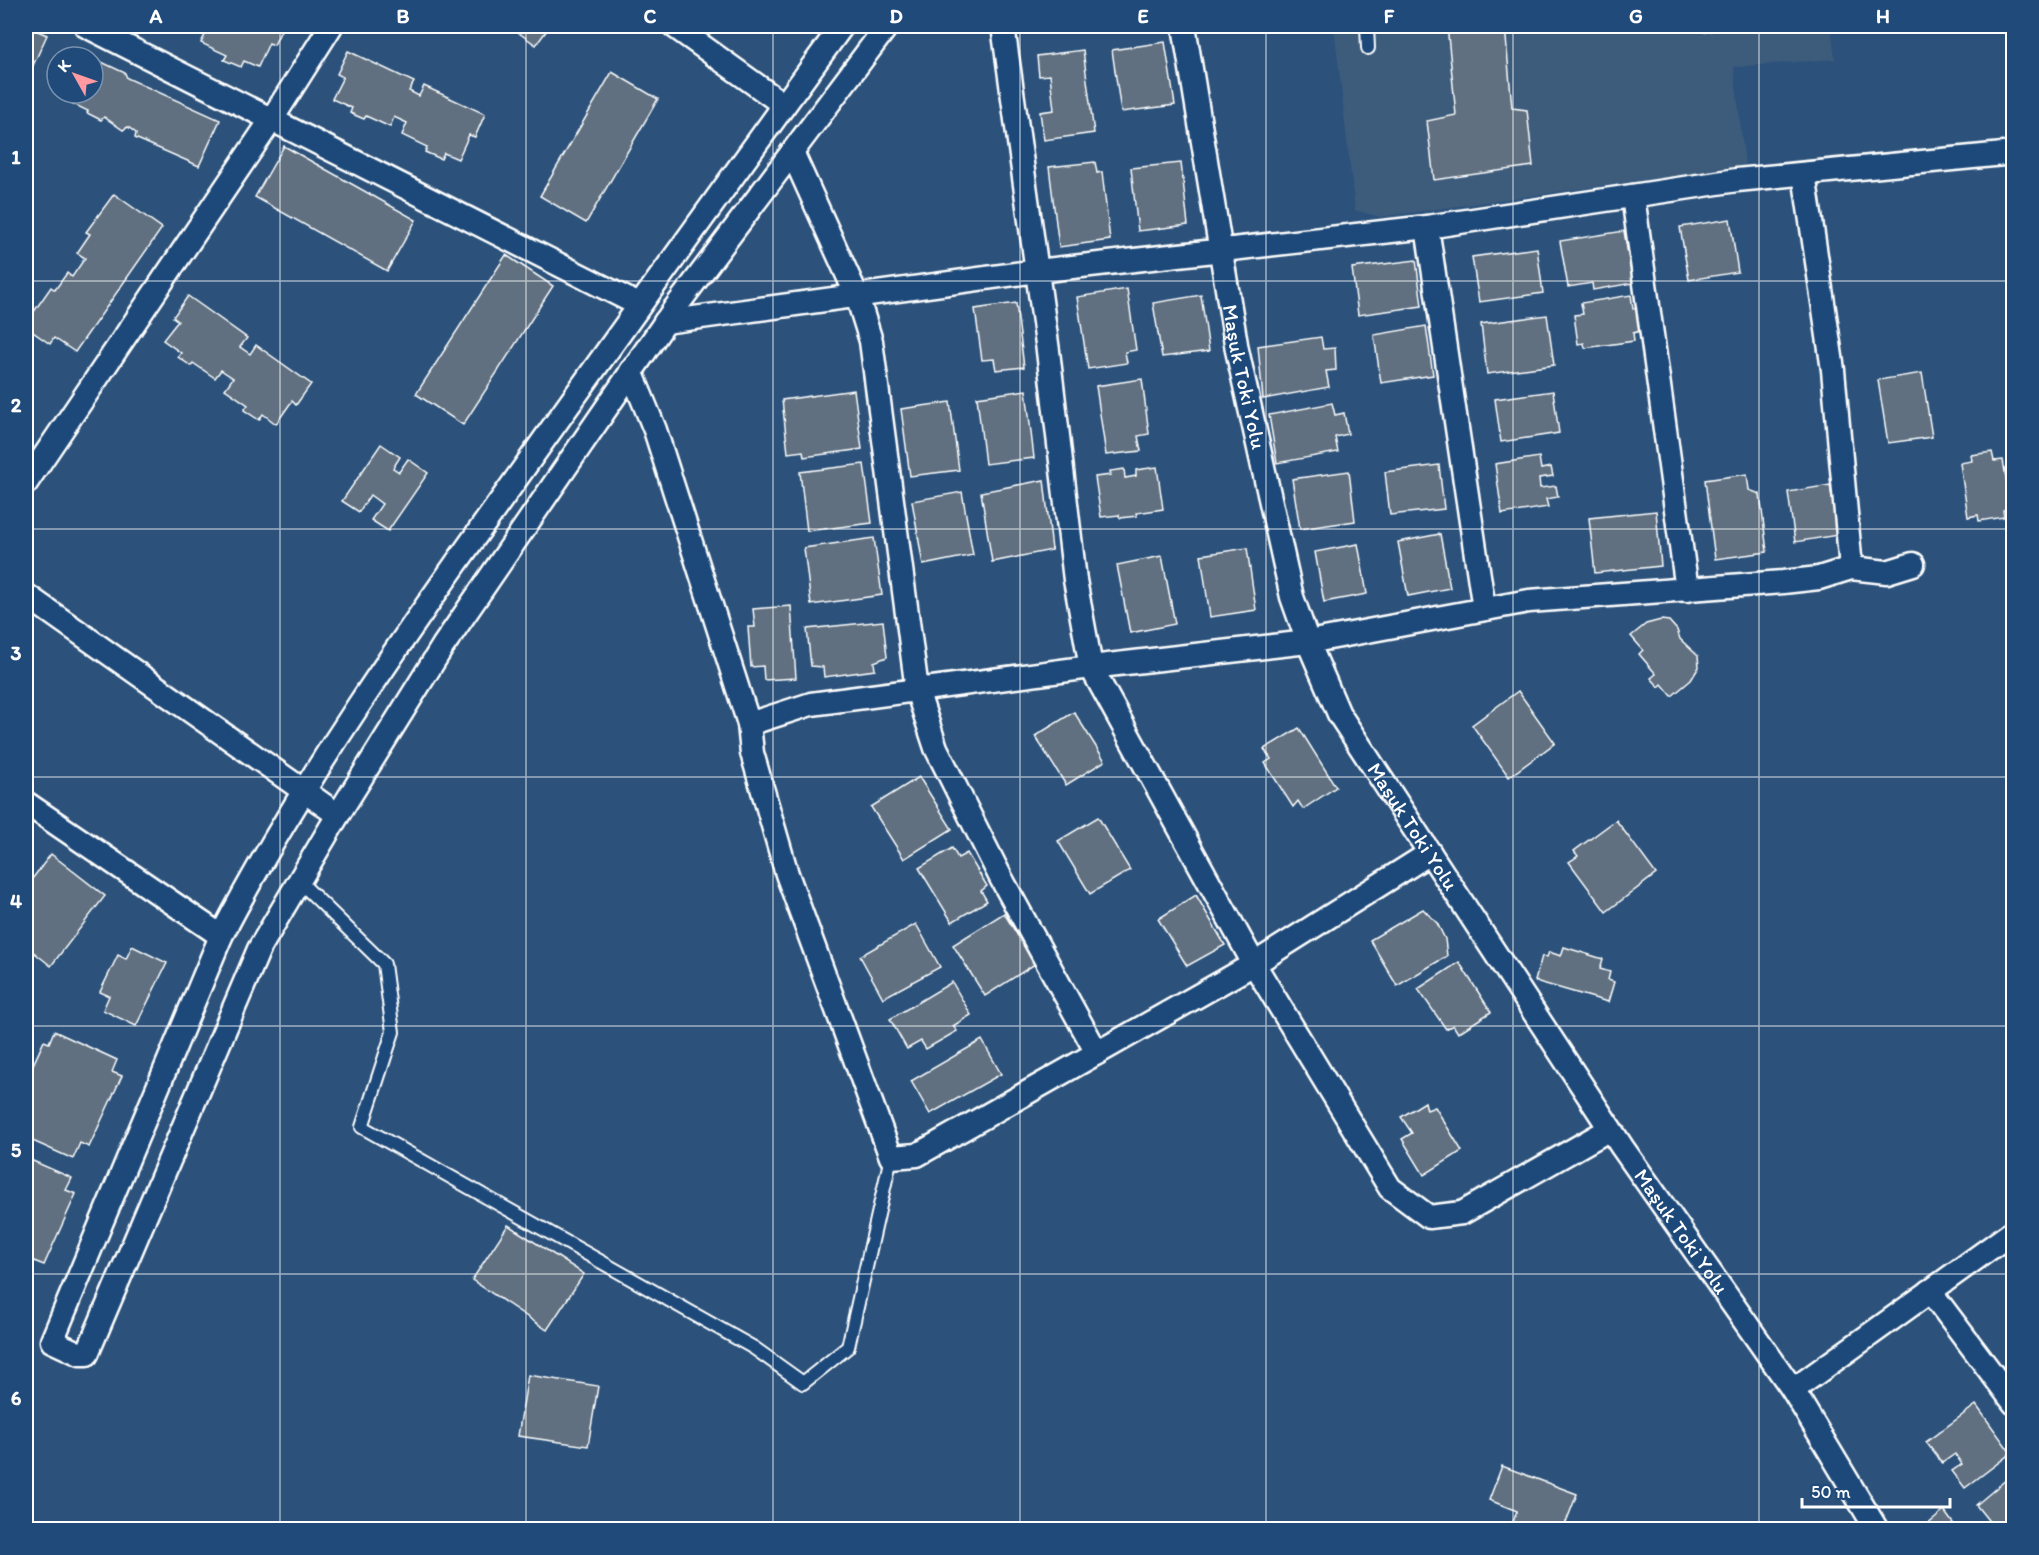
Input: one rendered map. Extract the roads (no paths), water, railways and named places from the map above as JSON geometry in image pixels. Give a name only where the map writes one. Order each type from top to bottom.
[{"type":"street","points":[[86,26],[639,305]]},
{"type":"street","points":[[26,483],[272,119],[331,26]]},
{"type":"street","points":[[674,26],[784,105]]},
{"type":"street","points":[[842,26],[639,305],[404,637],[304,791],[244,891],[221,936],[52,1341],[84,1355],[87,1354],[259,949],[338,815],[443,646],[665,322],[886,26]]},
{"type":"street","points":[[1003,26],[1037,271],[1075,580],[1090,667],[1254,964],[1390,1188],[1429,1217],[1462,1213],[1610,1129]]},
{"type":"street","name":"Maşuk Toki Yolu","points":[[1184,26],[1237,350],[1292,597],[1308,642],[1339,714],[1610,1129],[1792,1390],[1877,1530]]},
{"type":"street","points":[[792,152],[857,296],[871,341],[917,690],[936,748],[1001,878],[1097,1053]]},
{"type":"street","points":[[665,322],[1037,271],[1427,227],[1737,180],[2013,153]]},
{"type":"street","points":[[1804,174],[1833,370],[1851,568]]},
{"type":"street","points":[[1633,196],[1687,590]]},
{"type":"street","points":[[1427,227],[1484,609]]},
{"type":"street","points":[[632,371],[655,430],[749,724],[752,753],[787,874],[891,1157],[917,1155],[1254,964],[1430,853]]},
{"type":"street","points":[[749,724],[811,704],[1090,667],[1308,642],[1529,601],[1819,578],[1851,568],[1887,572],[1913,564]]},
{"type":"street","points":[[26,595],[338,815]]},
{"type":"street","points":[[26,803],[221,936]]},
{"type":"street","points":[[1792,1390],[2013,1231]]},
{"type":"street","points":[[1930,1291],[2013,1403]]},
{"type":"lane","points":[[1367,26],[1368,48]]},
{"type":"lane","points":[[299,881],[384,964],[393,1032],[362,1127],[754,1347],[803,1383],[848,1347],[891,1157]]}]
